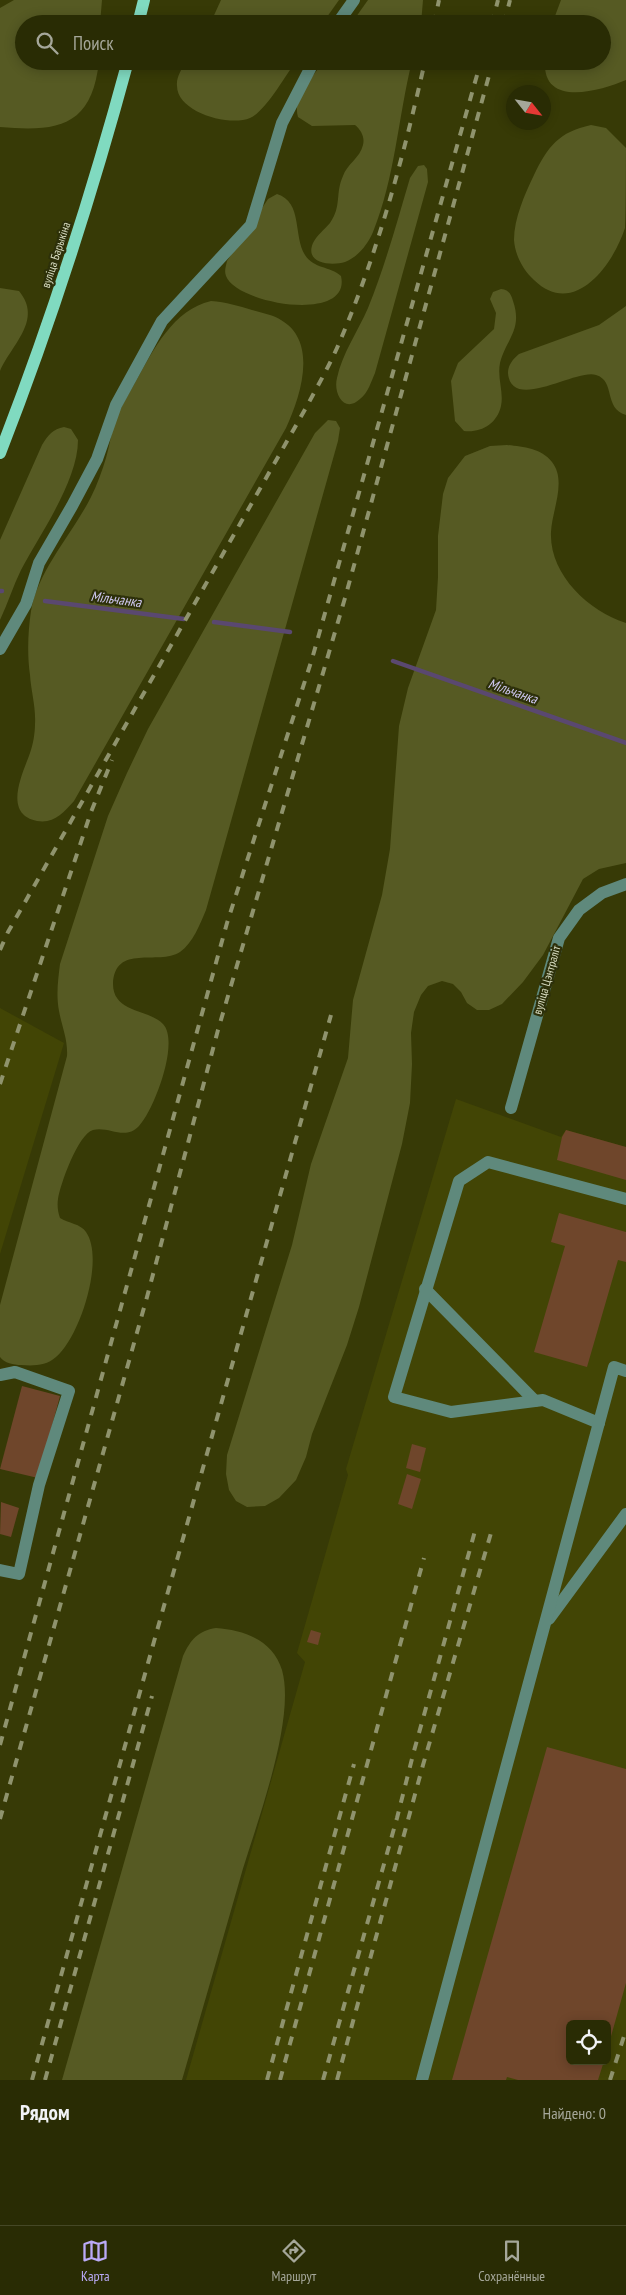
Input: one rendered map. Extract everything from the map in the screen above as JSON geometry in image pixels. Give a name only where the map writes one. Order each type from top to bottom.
[{"type":"main road","points":[[140,15],[144,0]]},
{"type":"main road","name":"вуліца Барыкіна","points":[[0,454],[56,302],[100,164],[126,70]]},
{"type":"street","points":[[343,15],[354,0]]},
{"type":"street","points":[[0,649],[26,604],[39,563],[97,459],[116,405],[162,321],[251,225],[282,123],[309,70]]},
{"type":"street","name":"вуліца Цэнтраліт","points":[[511,1108],[559,938],[579,910],[602,893],[626,884]]},
{"type":"street","points":[[599,1424],[543,1400],[451,1412],[394,1397],[459,1181],[488,1162],[626,1199]]},
{"type":"street","points":[[425,1290],[536,1401]]},
{"type":"street","points":[[422,2080],[614,1367],[625,1368]]},
{"type":"street","points":[[0,1375],[15,1372],[70,1390],[39,1485],[19,1574],[0,1570]]},
{"type":"street","points":[[545,1624],[626,1514]]},
{"type":"shaded area","points":[[0,1008],[64,1043],[0,1254]]},
{"type":"shaded area","points":[[456,1099],[561,1137],[566,1130],[626,1147],[626,2080],[186,2080],[305,1662],[297,1653],[348,1475],[346,1469]]},
{"type":"green space","points":[[14,0],[102,0],[101,15],[15,15],[15,70],[97,70],[89,100],[80,112],[69,121],[55,126],[39,128],[0,127],[0,8]]},
{"type":"green space","points":[[221,0],[339,0],[328,15],[214,15]]},
{"type":"green space","points":[[368,0],[423,0],[422,15],[357,15]]},
{"type":"green space","points":[[561,0],[626,0],[626,80],[602,88],[575,92],[562,91],[553,85],[547,76],[546,70],[611,70],[611,15],[555,15]]},
{"type":"green space","points":[[182,70],[290,70],[262,109],[250,118],[241,120],[218,119],[195,110],[185,103],[179,95],[177,86],[177,79]]},
{"type":"green space","points":[[317,70],[410,70],[386,191],[373,232],[354,257],[340,263],[321,262],[312,255],[311,250],[315,240],[334,217],[343,176],[361,150],[363,136],[355,125],[312,126],[298,117],[298,102],[309,80]]},
{"type":"green space","points":[[591,125],[606,128],[626,148],[625,228],[611,257],[601,271],[590,282],[577,290],[563,294],[549,290],[530,276],[518,257],[514,232],[521,206],[544,156],[563,136]]},
{"type":"green space","points":[[424,165],[427,169],[428,182],[375,373],[363,397],[354,403],[345,403],[341,400],[337,390],[336,384],[339,369],[374,292],[391,244],[410,178],[418,166]]},
{"type":"green space","points":[[277,194],[291,204],[301,247],[305,255],[313,263],[332,270],[341,276],[340,291],[329,300],[312,304],[270,301],[250,295],[234,286],[226,276],[227,261],[268,199]]},
{"type":"green space","points":[[0,288],[19,291],[26,302],[28,312],[23,332],[0,371]]},
{"type":"green space","points":[[501,289],[508,291],[511,296],[516,311],[516,320],[515,327],[500,363],[501,406],[496,418],[487,426],[482,429],[464,431],[455,421],[451,381],[458,363],[494,329],[496,313],[490,299],[493,292]]},
{"type":"green space","points":[[211,301],[232,304],[271,315],[281,320],[293,330],[300,342],[303,356],[301,386],[296,402],[286,428],[74,801],[53,819],[37,821],[26,817],[20,810],[18,802],[20,781],[31,750],[35,731],[35,711],[28,651],[31,611],[35,596],[48,566],[91,497],[104,463],[118,414],[150,356],[175,322],[198,306]]},
{"type":"green space","points":[[626,306],[626,415],[614,407],[606,383],[596,375],[575,377],[532,389],[520,389],[512,384],[508,370],[511,362],[519,354],[599,325]]},
{"type":"green space","points":[[328,420],[336,421],[340,428],[338,441],[206,910],[199,927],[185,948],[180,952],[171,956],[129,960],[121,964],[116,971],[113,984],[119,1000],[133,1009],[157,1019],[163,1024],[167,1033],[169,1045],[167,1060],[158,1091],[145,1118],[134,1130],[123,1133],[99,1129],[93,1130],[81,1140],[59,1192],[58,1209],[60,1218],[84,1229],[91,1244],[93,1260],[91,1278],[81,1316],[65,1347],[52,1360],[39,1365],[9,1363],[0,1357],[0,1305],[67,1056],[66,1039],[58,999],[60,964],[108,816],[148,729],[315,433]]},
{"type":"green space","points":[[64,427],[71,429],[78,440],[72,473],[57,507],[15,582],[0,620],[0,540],[42,445],[51,433]]},
{"type":"green space","points":[[507,445],[537,451],[548,457],[552,462],[556,470],[559,487],[551,532],[552,547],[557,562],[564,576],[585,600],[598,610],[626,623],[626,863],[599,869],[583,879],[543,955],[523,982],[502,1004],[489,1010],[477,1010],[467,1003],[461,992],[453,984],[442,981],[428,986],[421,995],[414,1012],[411,1033],[410,1103],[402,1144],[359,1307],[347,1345],[296,1480],[279,1498],[265,1506],[247,1507],[236,1501],[229,1490],[226,1474],[227,1455],[292,1245],[311,1164],[348,1058],[353,1000],[382,895],[390,849],[399,726],[408,688],[436,610],[438,536],[443,494],[448,478],[465,456],[490,446]]},
{"type":"green space","points":[[216,1628],[247,1634],[265,1644],[272,1651],[282,1670],[285,1691],[284,1715],[273,1771],[182,2080],[62,2080],[183,1656],[196,1637],[204,1631]]},
{"type":"building","points":[[566,1130],[626,1147],[626,1180],[557,1160],[562,1137]]},
{"type":"building","points":[[559,1213],[626,1232],[626,1262],[618,1260],[587,1367],[534,1352],[565,1246],[551,1242]]},
{"type":"building","points":[[22,1386],[60,1396],[38,1478],[0,1469]]},
{"type":"building","points":[[412,1444],[426,1448],[420,1472],[406,1468]]},
{"type":"building","points":[[407,1474],[421,1479],[412,1509],[398,1504]]},
{"type":"building","points":[[1,1502],[19,1508],[11,1537],[0,1534]]},
{"type":"building","points":[[311,1630],[321,1633],[318,1645],[307,1642]]},
{"type":"building","points":[[547,1747],[626,1769],[626,1983],[611,2036],[611,2020],[566,2020],[566,2065],[603,2065],[598,2080],[518,2080],[507,2077],[506,2080],[452,2080]]},
{"type":"waterway","name":"Мільчанка","points":[[45,601],[184,619]]},
{"type":"waterway","name":"Мільчанка","points":[[214,622],[290,632]]},
{"type":"waterway","name":"Мільчанка","points":[[393,661],[626,743]]},
{"type":"railway","points":[[436,15],[439,0]]},
{"type":"railway","points":[[494,15],[498,0]]},
{"type":"railway","points":[[506,15],[510,0]]},
{"type":"railway","points":[[0,950],[8,932],[307,406],[334,355],[377,243],[408,134],[423,70]]},
{"type":"railway","points":[[0,1745],[227,923],[312,659],[478,70]]},
{"type":"railway","points":[[0,1819],[147,1297],[218,1030],[345,598],[491,70]]},
{"type":"railway","points":[[0,1084],[91,812],[112,760]]},
{"type":"railway","points":[[32,2080],[331,1015]]},
{"type":"railway","points":[[323,2080],[475,1531]]},
{"type":"railway","points":[[337,2080],[423,1765],[491,1533]]},
{"type":"railway","points":[[280,2080],[424,1558]]},
{"type":"railway","points":[[45,2080],[152,1696]]},
{"type":"railway","points":[[267,2080],[354,1764]]},
{"type":"railway","points":[[610,2080],[626,2030]]}]
